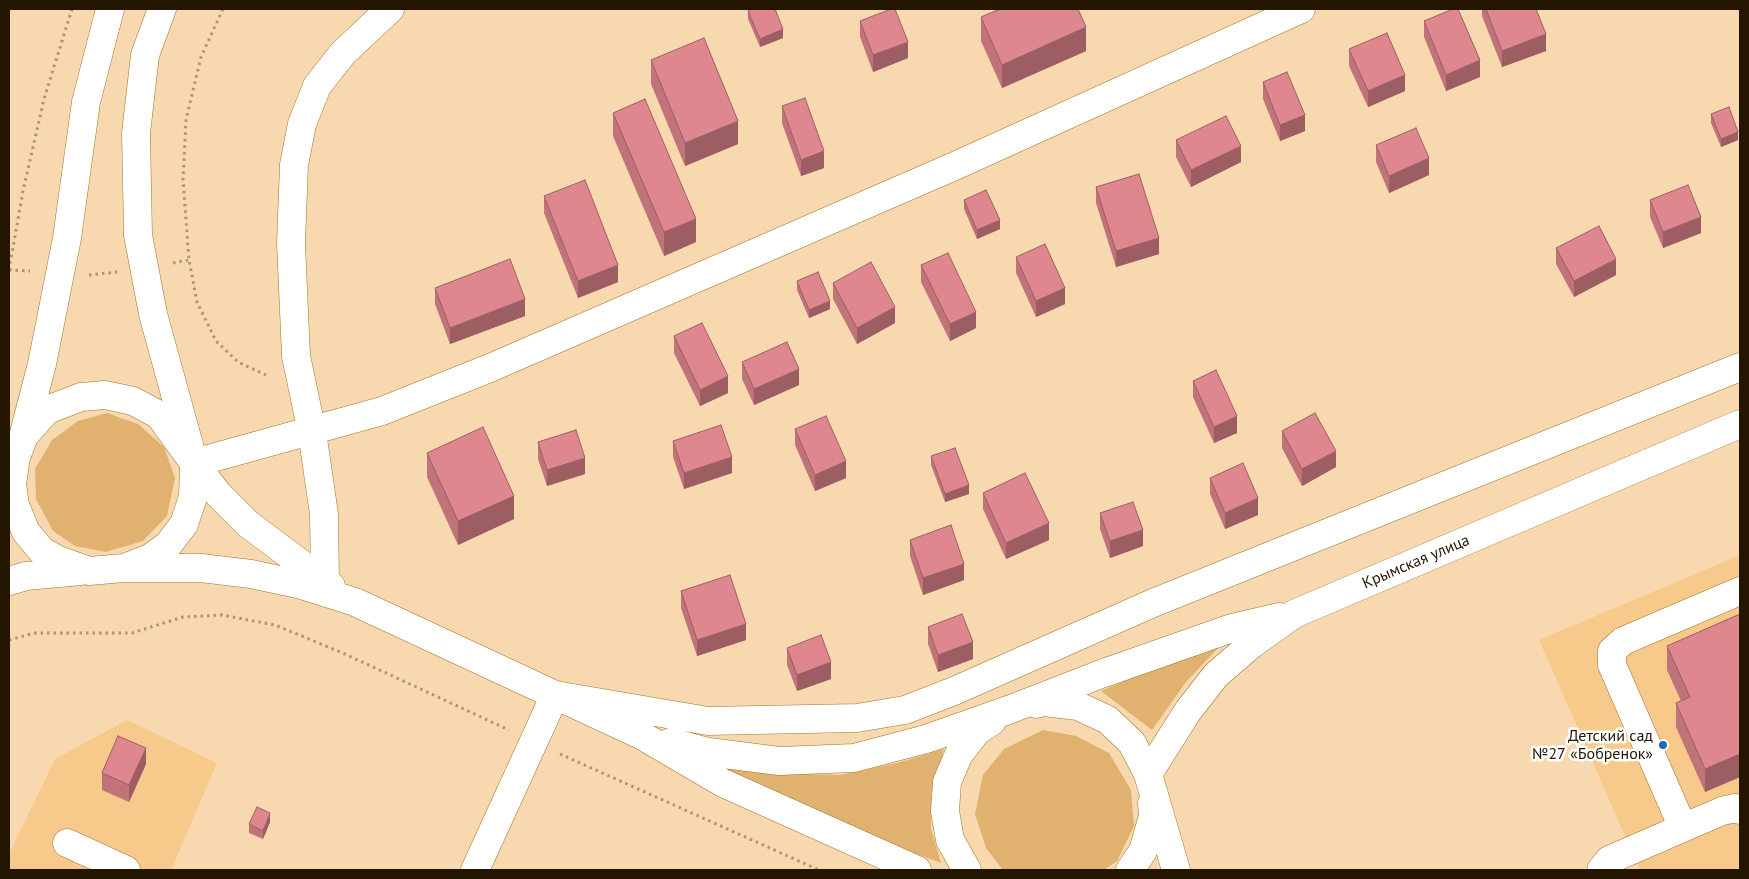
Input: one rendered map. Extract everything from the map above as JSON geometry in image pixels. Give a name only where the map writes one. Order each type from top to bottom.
[{"type":"street","points":[[89,571],[58,560],[42,551],[26,532],[10,488],[16,457],[24,436],[42,364],[60,273],[86,102],[110,9]]},
{"type":"street","points":[[124,568],[156,554],[168,545],[184,524],[193,497],[194,464],[153,314],[138,235],[136,133],[145,56],[162,9]]},
{"type":"street","points":[[325,582],[324,514],[312,432],[296,356],[291,243],[294,165],[302,124],[317,86],[343,53],[390,9]]},
{"type":"street","points":[[194,464],[279,438],[312,432],[382,411],[500,364],[957,165],[1301,9]]},
{"type":"street","points":[[555,695],[708,720],[857,718],[905,710],[954,691],[1154,603],[1740,367]]},
{"type":"street","points":[[24,436],[47,410],[81,398],[105,395],[133,401],[159,415],[218,494],[248,524],[325,582],[355,602]]},
{"type":"street","name":"Крымская улица","points":[[1148,774],[1188,711],[1216,675],[1252,644],[1294,614],[1740,424]]},
{"type":"street","points":[[9,581],[26,576],[124,568],[201,568],[251,574],[298,584],[355,602],[641,735],[723,783],[917,870]]},
{"type":"street","points":[[1683,828],[1612,665],[1612,651],[1623,641],[1740,591]]},
{"type":"street","points":[[641,735],[708,752],[779,761],[854,758],[926,739],[1011,709],[1100,674],[1232,628],[1294,614]]},
{"type":"street","points":[[475,870],[555,695]]},
{"type":"street","points":[[967,870],[950,840],[945,811],[947,782],[959,754],[977,731],[1011,709],[1044,702],[1078,706],[1108,720],[1132,743],[1148,774],[1176,870]]},
{"type":"street","points":[[1130,870],[1143,852],[1153,816],[1148,774]]},
{"type":"street","points":[[1601,870],[1609,860],[1722,811],[1735,808],[1740,810]]},
{"type":"street","points":[[67,843],[126,870]]},
{"type":"path","points":[[72,9],[44,100],[23,191],[9,270],[100,276],[189,260]]},
{"type":"path","points":[[223,9],[201,57],[186,120],[183,179],[189,260],[197,302],[216,341],[238,362],[266,375]]},
{"type":"path","points":[[9,640],[34,633],[132,633],[183,617],[222,615],[275,625],[345,654],[534,742],[819,870]]},
{"type":"shaded area","points":[[107,413],[138,424],[164,447],[175,478],[167,516],[143,541],[106,552],[75,546],[53,531],[36,499],[35,469],[52,440],[78,421]]},
{"type":"shaded area","name":"Детский сад №27 «Бобренок»","points":[[1740,555],[1740,870],[1640,870],[1539,640]]},
{"type":"shaded area","points":[[1220,646],[1186,682],[1152,730],[1101,691],[1183,656]]},
{"type":"shaded area","points":[[127,720],[217,763],[171,870],[9,870],[9,854],[55,759]]},
{"type":"shaded area","points":[[1043,730],[1076,736],[1109,753],[1131,790],[1134,826],[1117,861],[1104,870],[1003,870],[986,848],[975,814],[983,775],[1004,749]]},
{"type":"shaded area","points":[[944,749],[931,795],[931,829],[941,863],[859,832],[765,786],[714,766],[772,773],[840,775],[897,763]]},
{"type":"building","points":[[752,9],[775,9],[783,29],[760,39],[748,11]]},
{"type":"building","points":[[895,9],[908,42],[873,55],[860,21]]},
{"type":"building","points":[[1000,9],[1078,9],[1086,27],[1002,65],[981,17]]},
{"type":"building","points":[[1453,9],[1458,9],[1480,60],[1446,75],[1424,21]]},
{"type":"building","points":[[1486,9],[1536,9],[1546,34],[1502,51]]},
{"type":"building","points":[[1387,33],[1405,75],[1368,91],[1349,49]]},
{"type":"building","points":[[704,38],[738,121],[685,143],[651,60]]},
{"type":"building","points":[[1287,72],[1305,115],[1280,125],[1263,82]]},
{"type":"building","points":[[805,98],[824,151],[801,160],[782,106]]},
{"type":"building","points":[[645,99],[696,219],[664,232],[613,113]]},
{"type":"building","points":[[1729,107],[1738,132],[1721,139],[1711,114]]},
{"type":"building","points":[[1226,116],[1241,146],[1191,170],[1176,140]]},
{"type":"building","points":[[1416,128],[1429,158],[1389,176],[1376,145]]},
{"type":"building","points":[[1139,174],[1159,238],[1116,251],[1096,187]]},
{"type":"building","points":[[585,180],[618,265],[578,281],[544,196]]},
{"type":"building","points":[[1688,185],[1701,217],[1663,232],[1650,200]]},
{"type":"building","points":[[986,190],[1000,220],[977,230],[964,200]]},
{"type":"building","points":[[1599,226],[1616,259],[1574,281],[1556,248]]},
{"type":"building","points":[[1045,244],[1065,288],[1036,301],[1016,257]]},
{"type":"building","points":[[948,253],[976,312],[950,324],[921,265]]},
{"type":"building","points":[[510,259],[525,299],[450,328],[435,288]]},
{"type":"building","points":[[871,262],[895,307],[857,328],[833,283]]},
{"type":"building","points":[[818,272],[830,301],[809,310],[797,281]]},
{"type":"building","points":[[702,323],[728,376],[700,390],[674,336]]},
{"type":"building","points":[[787,342],[799,369],[754,389],[742,362]]},
{"type":"building","points":[[1216,370],[1237,416],[1214,427],[1193,381]]},
{"type":"building","points":[[1315,413],[1336,451],[1302,469],[1282,431]]},
{"type":"building","points":[[826,416],[846,461],[815,475],[795,429]]},
{"type":"building","points":[[721,425],[732,457],[684,473],[673,441]]},
{"type":"building","points":[[483,427],[514,496],[458,521],[427,453]]},
{"type":"building","points":[[576,430],[585,458],[547,470],[538,442]]},
{"type":"building","points":[[955,448],[969,485],[945,494],[931,456]]},
{"type":"building","points":[[1243,463],[1258,498],[1225,513],[1210,478]]},
{"type":"building","points":[[1025,473],[1049,523],[1006,543],[983,493]]},
{"type":"building","points":[[1133,502],[1143,530],[1110,541],[1100,513]]},
{"type":"building","points":[[951,525],[964,564],[923,578],[910,540]]},
{"type":"building","points":[[730,575],[746,624],[697,640],[681,591]]},
{"type":"building","points":[[962,614],[973,642],[938,655],[928,627]]},
{"type":"building","points":[[1740,614],[1740,754],[1705,769],[1676,703],[1690,697],[1667,646]]},
{"type":"building","points":[[821,635],[831,662],[797,675],[787,648]]},
{"type":"building","points":[[118,736],[146,748],[129,785],[102,773]]},
{"type":"building","points":[[257,807],[270,813],[263,831],[249,824]]},
{"type":"place","name":"Детский сад №27 «Бобренок»","points":[[1663,745]]}]
